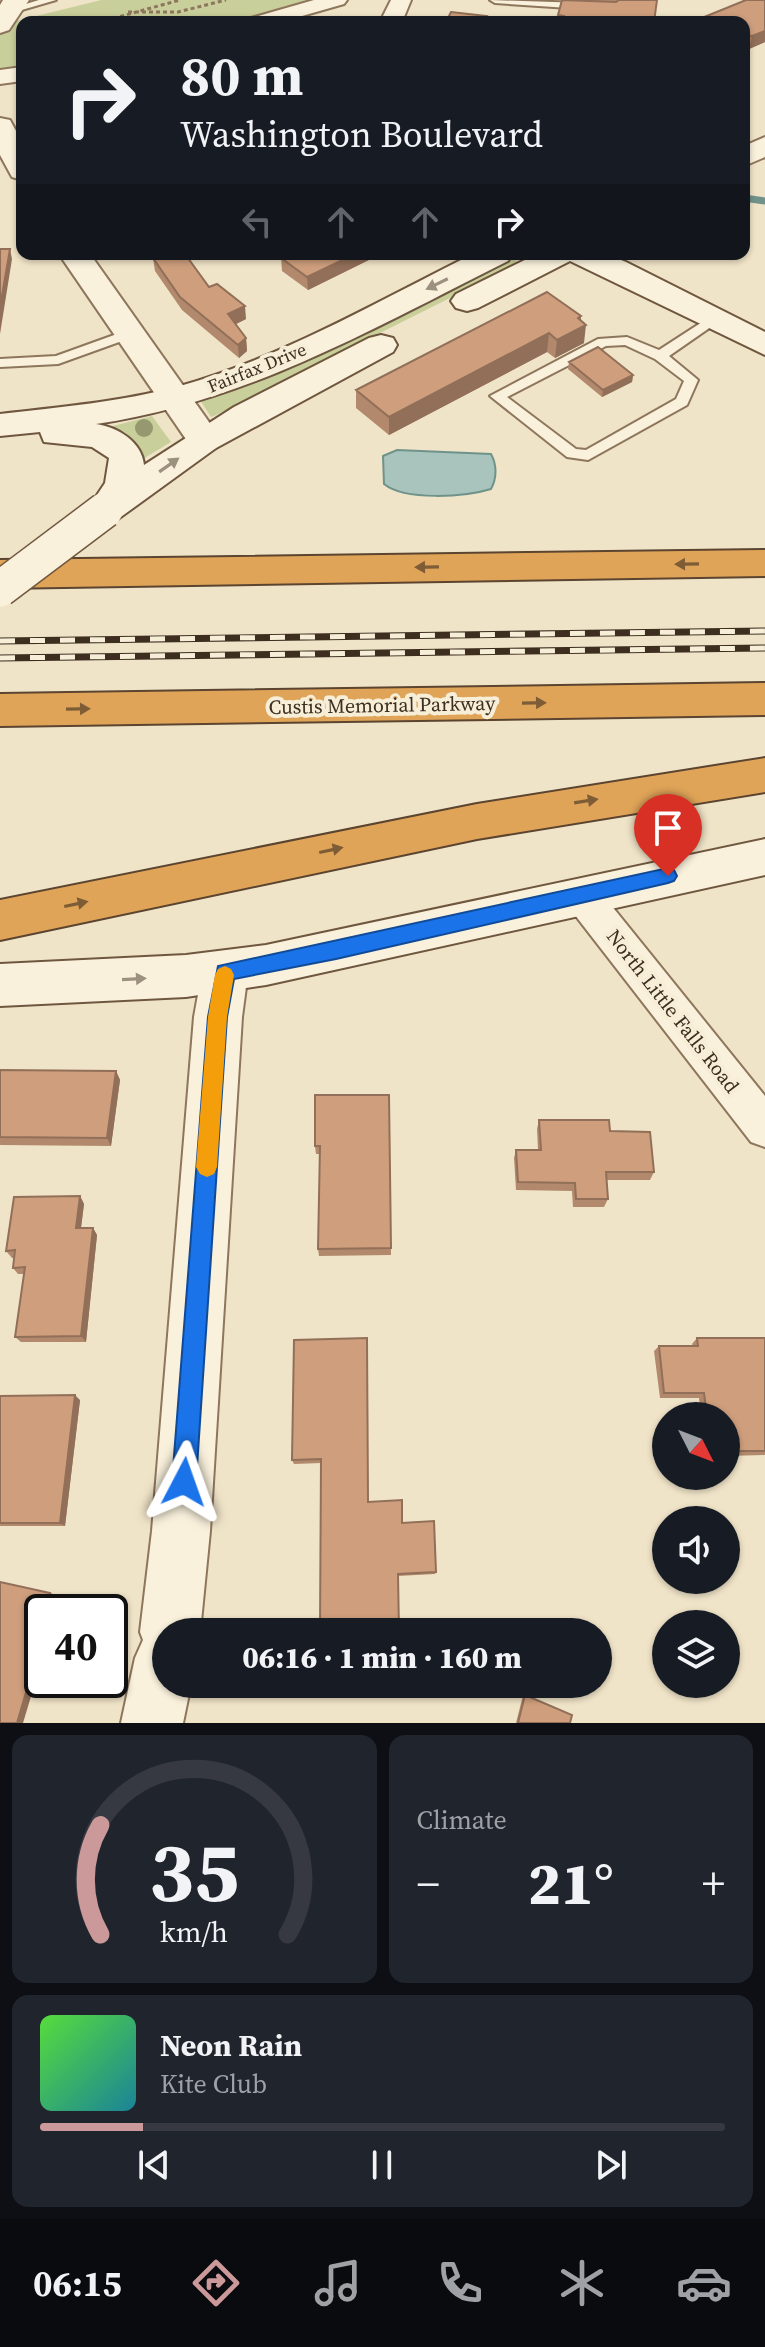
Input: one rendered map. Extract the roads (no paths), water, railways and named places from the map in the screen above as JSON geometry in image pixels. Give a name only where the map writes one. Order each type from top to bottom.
[{"type":"highway","points":[[0,548],[337,569]]},
{"type":"highway","points":[[0,574],[765,563]]},
{"type":"highway","name":"Custis Memorial Parkway","points":[[0,710],[765,699]]},
{"type":"highway","points":[[0,920],[424,830],[550,807],[765,775]]},
{"type":"main road","points":[[0,126],[16,159]]},
{"type":"main road","points":[[78,260],[172,399],[204,440]]},
{"type":"main road","name":"Fairfax Drive","points":[[0,425],[120,410],[172,399],[245,376],[485,260]]},
{"type":"main road","name":"Fairfax Drive","points":[[0,589],[204,440],[246,415],[549,260]]},
{"type":"main road","points":[[591,260],[765,345]]},
{"type":"main road","points":[[0,434],[84,433],[115,443],[125,453],[127,467],[119,490],[105,510]]},
{"type":"main road","points":[[0,985],[225,972],[336,951],[765,857]]},
{"type":"main road","points":[[172,1618],[181,1531],[218,1017],[225,972]]},
{"type":"main road","points":[[152,1723],[157,1698]]},
{"type":"street","points":[[280,16],[337,0]]},
{"type":"street","name":"North Little Falls Road","points":[[581,895],[765,1128]]},
{"type":"lane","points":[[8,12],[51,0]]},
{"type":"lane","points":[[495,0],[600,7]]},
{"type":"lane","points":[[660,356],[713,319]]},
{"type":"lane","points":[[0,363],[58,360],[128,334]]},
{"type":"lane","points":[[627,341],[660,356],[691,380],[682,402],[588,455],[572,454],[497,396],[603,342],[627,341]]},
{"type":"water","points":[[397,450],[491,454],[495,467],[493,485],[491,489],[451,495],[420,495],[394,489],[384,484],[383,456]]},
{"type":"waterway","points":[[750,199],[765,201]]},
{"type":"railway","points":[[0,641],[765,631]]},
{"type":"railway","points":[[0,658],[765,648]]}]
